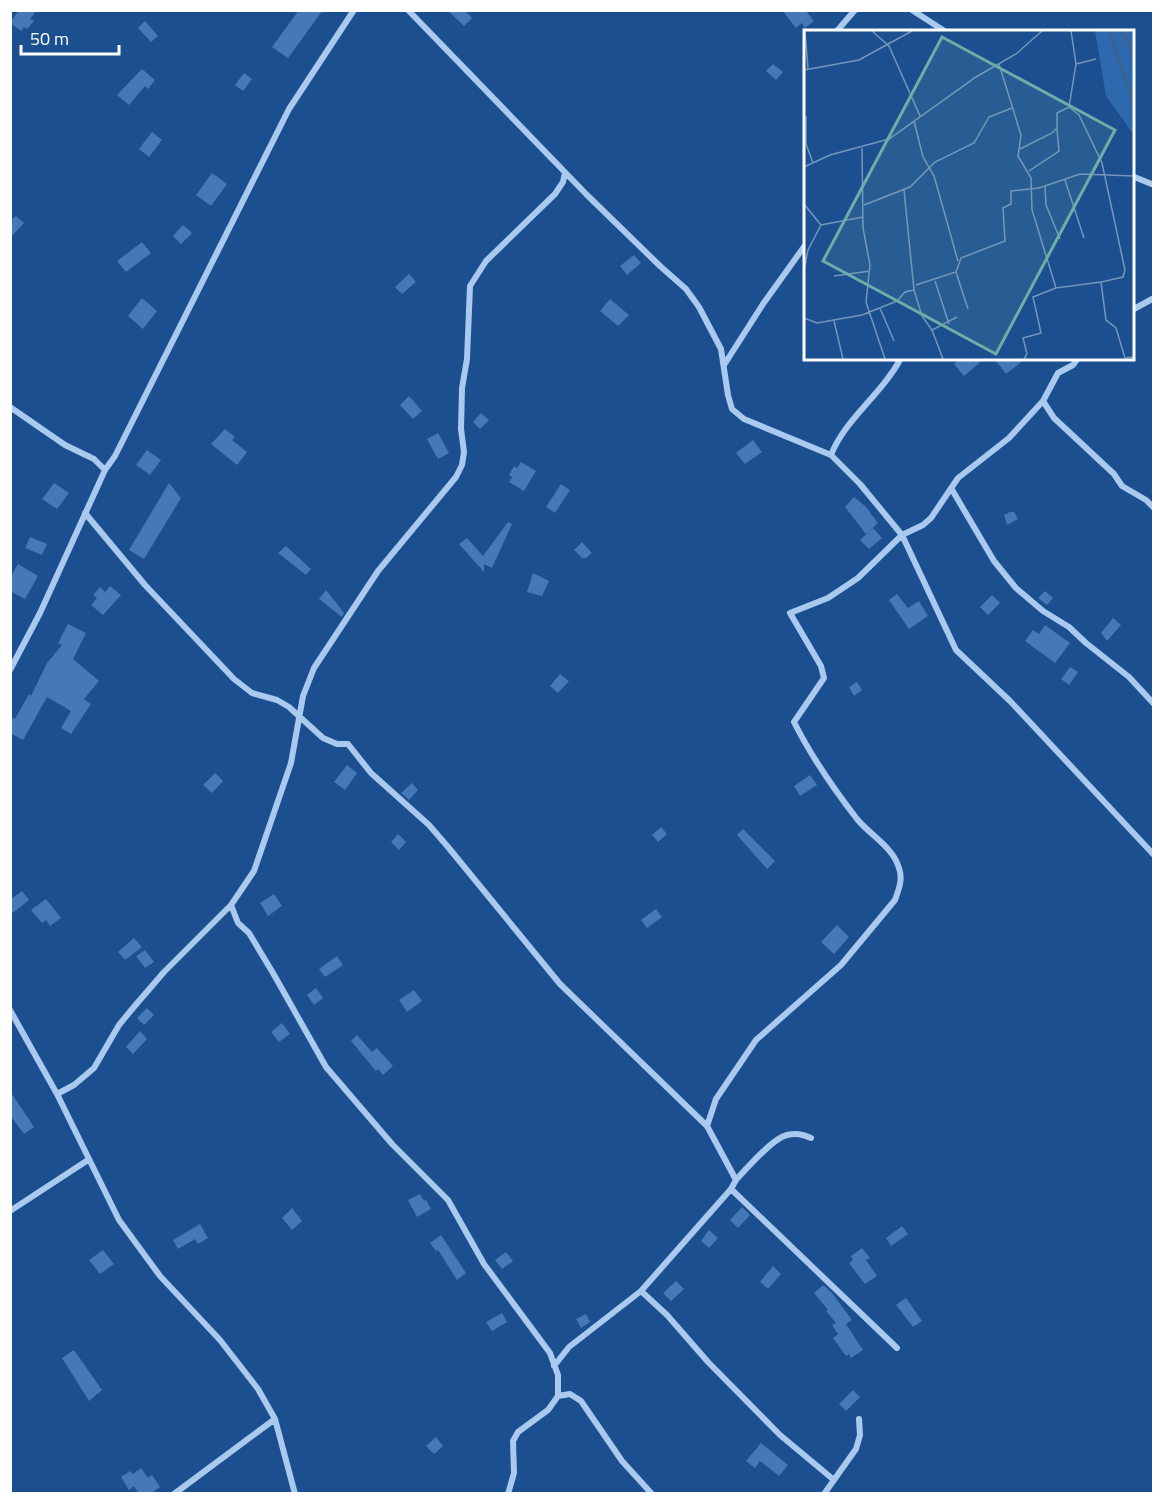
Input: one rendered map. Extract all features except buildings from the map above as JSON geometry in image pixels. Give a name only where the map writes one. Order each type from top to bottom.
[{"type":"street","points":[[10,670],[40,613],[105,470],[115,456],[290,110],[354,10]]},
{"type":"street","points":[[408,10],[566,173],[686,289],[699,307],[721,349],[732,409],[744,419],[831,456],[860,484],[902,535],[956,650],[1010,701],[1154,855]]},
{"type":"street","points":[[838,30],[855,10]]},
{"type":"street","points":[[912,10],[943,30]]},
{"type":"street","points":[[57,1094],[74,1085],[94,1068],[119,1025],[164,972],[231,905],[254,872],[291,762],[303,696],[314,668],[378,572],[450,484],[462,465],[464,452],[461,429],[462,388],[467,359],[470,286],[486,261],[555,194],[566,173]]},
{"type":"street","points":[[1134,177],[1154,185]]},
{"type":"street","points":[[724,365],[763,304],[804,247]]},
{"type":"street","points":[[1134,309],[1154,298]]},
{"type":"street","points":[[831,456],[841,437],[875,397],[900,360]]},
{"type":"street","points":[[707,1126],[716,1099],[756,1040],[841,965],[895,900],[901,877],[899,866],[893,857],[859,820],[819,767],[794,722],[824,678],[821,666],[790,613],[828,598],[858,578],[902,535],[916,530],[931,518],[958,478],[1009,438],[1043,401],[1055,377],[1077,360]]},
{"type":"street","points":[[1043,401],[1054,418],[1114,474],[1122,486],[1146,500],[1154,508]]},
{"type":"street","points":[[10,407],[65,445],[94,459],[105,470]]},
{"type":"street","points":[[951,488],[993,561],[1016,588],[1129,676],[1154,704]]},
{"type":"street","points":[[85,513],[145,585],[234,679],[252,693],[277,700],[323,738],[337,744],[348,744],[371,773],[429,825],[560,984],[685,1102],[707,1126],[736,1180]]},
{"type":"street","points":[[231,905],[238,923],[249,933],[326,1067],[392,1144],[448,1200],[484,1264],[549,1353],[558,1376],[558,1396]]},
{"type":"street","points":[[10,1010],[57,1094],[119,1220],[160,1276],[220,1340],[245,1371],[275,1419],[295,1494]]},
{"type":"street","points":[[554,1365],[569,1347],[590,1333],[641,1291],[758,1156],[784,1135],[800,1133],[811,1138]]},
{"type":"street","points":[[10,1211],[88,1160]]},
{"type":"street","points":[[730,1189],[897,1348]]},
{"type":"street","points":[[641,1291],[667,1315],[708,1362],[780,1435],[834,1480]]},
{"type":"street","points":[[508,1494],[514,1473],[513,1441],[518,1432],[538,1418],[558,1396],[570,1394],[576,1396],[622,1461],[652,1494]]},
{"type":"street","points":[[174,1494],[275,1419]]},
{"type":"street","points":[[824,1494],[859,1441],[859,1419]]}]
